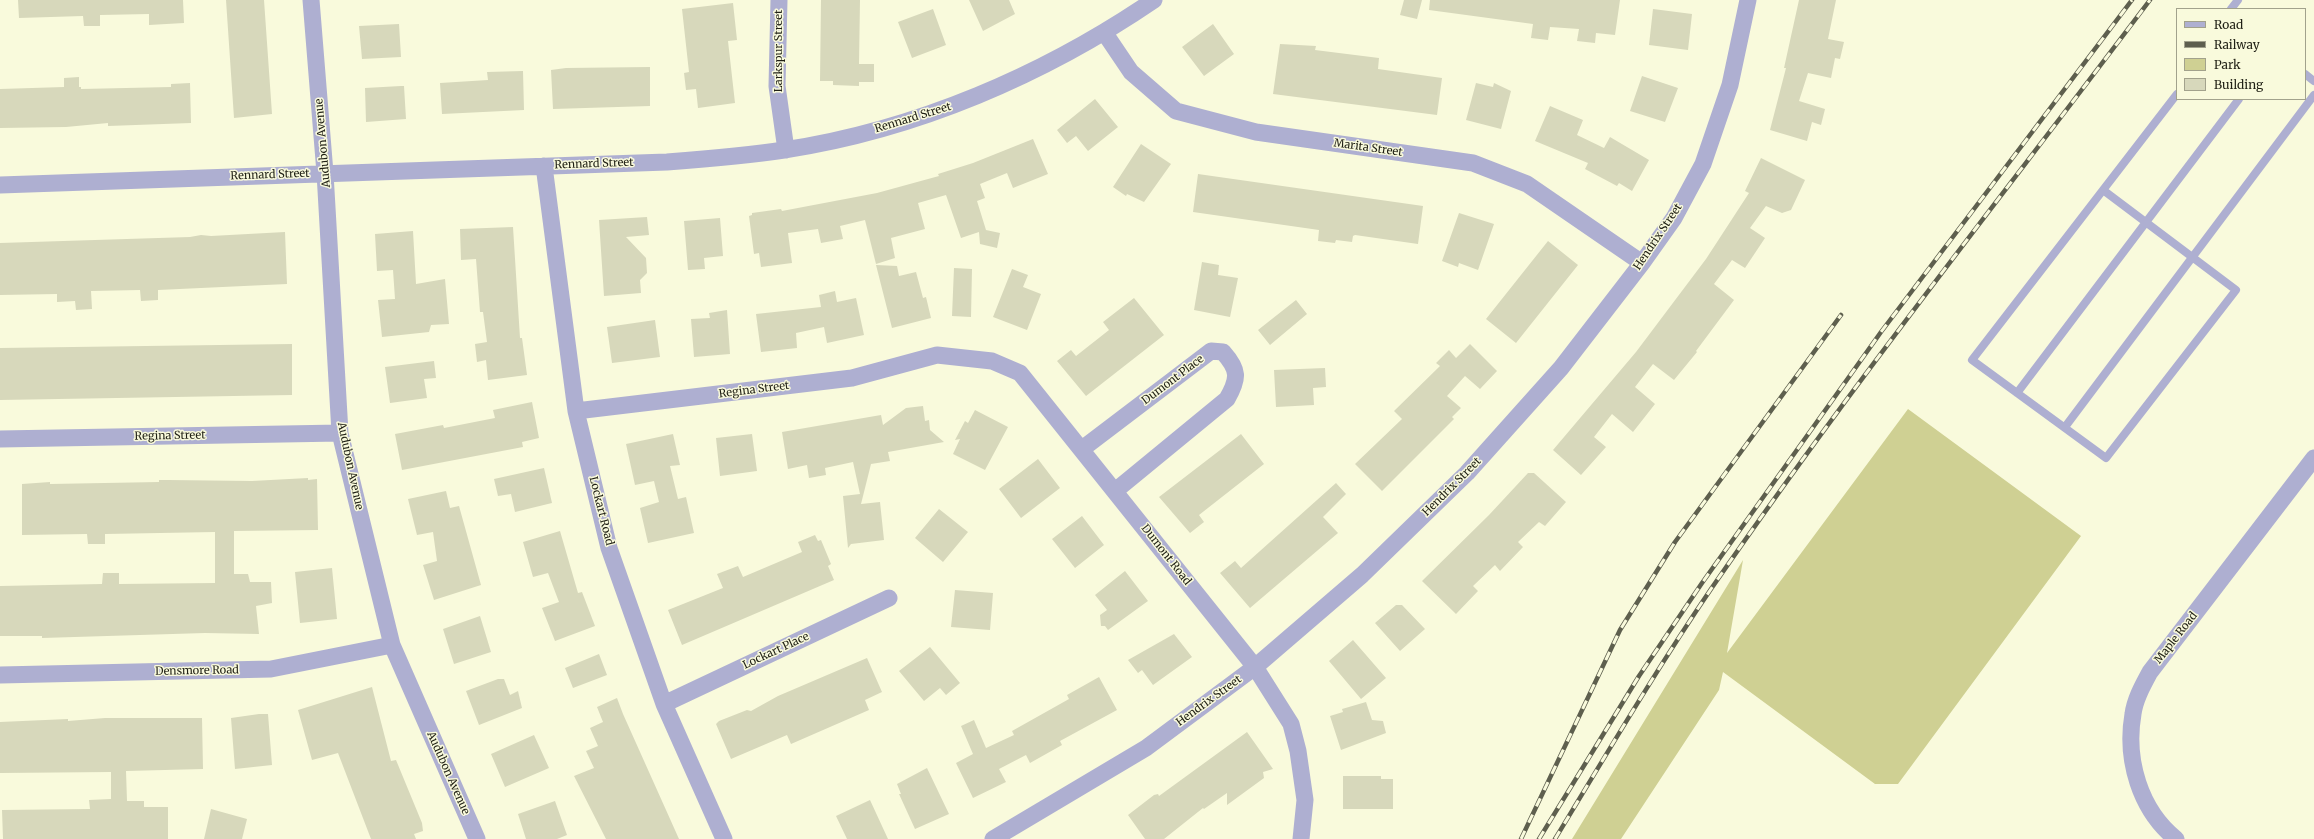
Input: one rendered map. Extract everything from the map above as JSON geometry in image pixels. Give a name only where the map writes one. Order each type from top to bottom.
[{"type":"street","name":"Audubon Avenue","points":[[311,0],[325,173],[340,433],[392,645],[476,839]]},
{"type":"street","name":"Larkspur Street","points":[[779,0],[777,86],[786,150]]},
{"type":"street","name":"Rennard Street","points":[[0,186],[325,173],[666,162],[738,157],[786,150],[887,127],[976,97],[1028,73],[1104,32],[1154,0]]},
{"type":"street","name":"Hendrix Street","points":[[993,839],[1012,834],[1146,748],[1255,667],[1362,575],[1467,473],[1561,368],[1642,263],[1674,218],[1704,164],[1730,85],[1748,0]]},
{"type":"street","name":"Marita Street","points":[[1104,32],[1131,72],[1176,111],[1256,132],[1473,163],[1527,184],[1642,263]]},
{"type":"street","name":"Lockart Road","points":[[544,166],[576,411],[609,548],[664,704],[724,839]]},
{"type":"street","name":"Dumont Place","points":[[1082,449],[1211,351],[1223,352],[1235,365],[1236,383],[1227,398],[1115,491]]},
{"type":"street","name":"Dumont Road","points":[[930,357],[937,356],[992,361],[1020,373],[1255,667],[1291,724],[1298,751],[1305,800],[1302,839]]},
{"type":"street","name":"Regina Street","points":[[576,411],[852,378],[930,357]]},
{"type":"street","name":"Regina Street","points":[[0,439],[340,433]]},
{"type":"street","name":"Maple Road","points":[[2176,839],[2152,813],[2141,793],[2134,770],[2132,741],[2133,714],[2139,693],[2150,672],[2314,458]]},
{"type":"street","name":"Lockart Place","points":[[664,704],[889,598]]},
{"type":"street","name":"Densmore Road","points":[[0,676],[271,669],[392,645]]},
{"type":"lane","points":[[2232,8],[2238,0]]},
{"type":"lane","points":[[2103,190],[2236,290],[2106,458],[1972,360],[2103,190],[2176,95]]},
{"type":"lane","points":[[2065,428],[2314,95]]},
{"type":"lane","points":[[2017,393],[2238,100]]},
{"type":"green space","points":[[1908,409],[2081,536],[1898,784],[1875,784],[1723,672],[1719,690],[1621,839],[1572,839],[1743,560],[1727,653]]},
{"type":"building","points":[[18,0],[183,0],[184,23],[149,25],[149,14],[100,15],[100,26],[84,26],[83,16],[19,18]]},
{"type":"building","points":[[226,0],[264,0],[272,114],[234,118]]},
{"type":"building","points":[[821,0],[860,0],[859,64],[874,64],[874,82],[859,82],[859,86],[833,85],[833,81],[820,81]]},
{"type":"building","points":[[969,0],[1009,0],[1015,14],[983,31]]},
{"type":"building","points":[[1404,0],[1422,0],[1417,19],[1400,15]]},
{"type":"building","points":[[1430,0],[1620,0],[1615,35],[1596,33],[1595,43],[1577,41],[1579,29],[1550,27],[1548,40],[1531,38],[1533,24],[1429,10]]},
{"type":"building","points":[[1799,0],[1836,0],[1828,39],[1844,42],[1840,59],[1835,58],[1831,78],[1808,73],[1799,101],[1825,109],[1821,125],[1812,122],[1807,141],[1770,130],[1786,68],[1784,68]]},
{"type":"building","points":[[733,3],[737,40],[728,41],[735,103],[698,108],[696,89],[686,90],[684,73],[689,72],[682,9]]},
{"type":"building","points":[[933,9],[946,45],[912,58],[898,22]]},
{"type":"building","points":[[1653,9],[1692,14],[1688,50],[1649,45]]},
{"type":"building","points":[[399,24],[401,57],[362,59],[359,26]]},
{"type":"building","points":[[1213,24],[1234,54],[1204,76],[1182,47]]},
{"type":"building","points":[[1280,44],[1316,46],[1315,50],[1379,58],[1378,69],[1442,78],[1437,115],[1273,94]]},
{"type":"building","points":[[650,67],[650,106],[553,109],[551,70],[566,68]]},
{"type":"building","points":[[523,71],[524,110],[442,114],[440,83],[488,80],[487,72]]},
{"type":"building","points":[[1642,76],[1678,88],[1665,122],[1630,111]]},
{"type":"building","points":[[79,77],[79,87],[81,87],[81,89],[171,87],[171,84],[190,83],[191,123],[108,126],[108,123],[66,127],[0,128],[0,89],[64,87],[64,78]]},
{"type":"building","points":[[1476,83],[1493,87],[1494,83],[1511,91],[1501,129],[1466,120]]},
{"type":"building","points":[[404,86],[406,119],[366,122],[365,88]]},
{"type":"building","points":[[1095,99],[1118,127],[1088,151],[1076,136],[1067,143],[1057,130]]},
{"type":"building","points":[[1550,106],[1583,120],[1577,135],[1604,148],[1610,137],[1649,160],[1632,191],[1619,183],[1617,186],[1585,169],[1588,163],[1535,141]]},
{"type":"building","points":[[1033,139],[1048,174],[1013,188],[1007,173],[980,184],[985,198],[977,201],[986,230],[1000,233],[997,248],[980,244],[979,232],[961,238],[946,195],[918,203],[925,229],[891,238],[895,258],[876,264],[865,220],[840,226],[843,239],[821,243],[818,229],[788,233],[792,263],[761,267],[759,253],[754,254],[749,216],[752,215],[752,213],[781,209],[782,211],[877,193],[939,176],[938,174],[973,163]]},
{"type":"building","points":[[1141,144],[1171,164],[1144,202],[1127,194],[1126,196],[1113,187]]},
{"type":"building","points":[[1761,158],[1805,180],[1791,210],[1782,213],[1766,206],[1750,228],[1765,238],[1745,268],[1732,260],[1714,284],[1734,300],[1696,351],[1697,352],[1674,380],[1653,364],[1635,387],[1655,404],[1633,432],[1612,414],[1594,437],[1606,447],[1581,475],[1553,450],[1636,352],[1706,259],[1749,193],[1745,191]]},
{"type":"building","points":[[1198,174],[1423,206],[1418,244],[1355,235],[1353,236],[1352,242],[1336,240],[1335,243],[1318,241],[1319,230],[1193,212]]},
{"type":"building","points":[[1459,213],[1494,224],[1478,270],[1459,263],[1458,267],[1442,261]]},
{"type":"building","points":[[647,217],[649,235],[626,237],[646,258],[647,273],[640,280],[641,293],[604,296],[599,220]]},
{"type":"building","points":[[720,218],[723,256],[704,258],[705,269],[688,270],[684,221]]},
{"type":"building","points":[[513,227],[520,338],[522,338],[527,375],[488,380],[486,360],[477,362],[475,344],[487,342],[483,312],[480,312],[476,259],[461,260],[460,229]]},
{"type":"building","points":[[413,231],[416,284],[445,279],[449,324],[431,325],[429,332],[382,337],[378,300],[395,299],[393,270],[377,271],[375,234]]},
{"type":"building","points":[[285,232],[287,284],[158,290],[158,300],[141,301],[140,290],[91,291],[92,309],[76,310],[75,301],[57,302],[57,294],[0,295],[0,243],[190,237],[201,235],[211,236]]},
{"type":"building","points":[[1548,241],[1578,265],[1516,343],[1486,319]]},
{"type":"building","points":[[1202,262],[1219,265],[1218,275],[1238,278],[1230,317],[1194,310]]},
{"type":"building","points":[[876,265],[897,266],[899,276],[916,272],[923,298],[926,297],[931,318],[892,328]]},
{"type":"building","points":[[954,268],[972,269],[971,317],[952,316]]},
{"type":"building","points":[[1012,269],[1028,275],[1023,287],[1041,294],[1027,330],[993,317]]},
{"type":"building","points":[[835,291],[837,302],[856,298],[864,335],[827,343],[824,327],[796,333],[797,348],[761,352],[756,314],[821,307],[819,295]]},
{"type":"building","points":[[1134,298],[1164,335],[1086,396],[1057,361],[1071,350],[1076,356],[1109,330],[1103,322]]},
{"type":"building","points":[[1296,300],[1307,314],[1270,345],[1258,330]]},
{"type":"building","points":[[727,310],[730,354],[694,357],[691,319],[710,318],[709,313]]},
{"type":"building","points":[[655,320],[660,357],[612,363],[607,327]]},
{"type":"building","points":[[292,344],[292,395],[0,400],[0,348]]},
{"type":"building","points":[[1470,344],[1497,371],[1480,389],[1465,376],[1447,396],[1461,408],[1452,417],[1454,419],[1382,491],[1355,464],[1402,419],[1394,411],[1440,366],[1436,363],[1449,350],[1456,358]]},
{"type":"building","points":[[434,361],[436,378],[424,379],[427,398],[390,403],[385,367]]},
{"type":"building","points":[[1325,368],[1326,387],[1313,388],[1314,405],[1276,407],[1274,370]]},
{"type":"building","points":[[532,402],[539,438],[522,442],[523,447],[402,470],[395,434],[443,425],[444,428],[495,418],[493,410]]},
{"type":"building","points":[[923,406],[925,421],[929,420],[930,430],[944,442],[888,452],[890,461],[871,464],[861,504],[880,502],[884,540],[851,544],[848,548],[843,496],[860,494],[853,462],[825,468],[826,475],[809,478],[807,465],[788,469],[782,432],[881,415],[883,425],[906,408]]},
{"type":"building","points":[[975,410],[1008,427],[985,470],[953,454],[960,439],[955,440],[965,421],[968,423]]},
{"type":"building","points":[[673,434],[680,465],[670,466],[678,499],[686,497],[694,533],[648,543],[640,508],[659,502],[654,481],[635,485],[626,444]]},
{"type":"building","points":[[752,434],[757,471],[720,476],[716,438]]},
{"type":"building","points":[[1241,434],[1264,464],[1199,515],[1204,522],[1190,533],[1159,497]]},
{"type":"building","points":[[1038,459],[1060,488],[1021,518],[999,489]]},
{"type":"building","points":[[544,468],[552,503],[515,512],[511,494],[498,496],[494,479]]},
{"type":"building","points":[[1528,473],[1534,473],[1566,502],[1545,526],[1539,522],[1518,542],[1523,547],[1500,571],[1495,565],[1473,586],[1478,591],[1456,614],[1422,581],[1489,515]]},
{"type":"building","points":[[308,478],[308,480],[317,479],[318,530],[234,531],[234,574],[248,574],[250,582],[271,582],[272,603],[256,606],[259,634],[205,633],[42,638],[42,636],[0,636],[0,586],[102,584],[103,573],[119,573],[119,584],[215,583],[215,532],[105,534],[105,544],[88,544],[87,534],[22,535],[22,484],[50,482],[50,484],[159,482],[159,480],[252,481]]},
{"type":"building","points":[[1336,483],[1346,494],[1323,517],[1338,533],[1250,608],[1220,573],[1235,561],[1241,568]]},
{"type":"building","points":[[446,491],[450,508],[459,506],[481,585],[434,600],[423,565],[437,561],[433,532],[417,535],[408,499]]},
{"type":"building","points":[[939,509],[968,532],[943,562],[915,538]]},
{"type":"building","points":[[1082,516],[1104,545],[1075,568],[1052,539]]},
{"type":"building","points":[[560,531],[578,593],[582,592],[595,626],[555,641],[542,608],[559,602],[548,573],[533,577],[523,542]]},
{"type":"building","points":[[815,535],[818,541],[821,540],[831,564],[828,566],[834,580],[682,645],[668,610],[723,588],[717,574],[738,566],[743,577],[802,552],[798,542]]},
{"type":"building","points":[[332,568],[337,619],[300,623],[295,572]]},
{"type":"building","points":[[1125,571],[1148,601],[1108,630],[1105,626],[1101,626],[1100,615],[1107,610],[1095,595]]},
{"type":"building","points":[[955,590],[993,593],[990,630],[951,627]]},
{"type":"building","points":[[1396,605],[1402,605],[1425,629],[1400,651],[1375,623]]},
{"type":"building","points":[[480,616],[491,652],[454,664],[443,629]]},
{"type":"building","points":[[1174,634],[1192,657],[1153,685],[1142,670],[1138,673],[1128,660]]},
{"type":"building","points":[[1353,640],[1386,678],[1361,699],[1329,661]]},
{"type":"building","points":[[930,647],[960,683],[946,695],[940,688],[924,701],[899,671]]},
{"type":"building","points":[[599,654],[607,675],[573,688],[565,668]]},
{"type":"building","points":[[867,658],[882,692],[865,700],[869,710],[791,744],[787,735],[731,759],[716,724],[719,721],[747,710],[751,711],[778,696]]},
{"type":"building","points":[[1099,677],[1117,710],[1060,741],[1062,745],[1030,763],[1026,755],[999,769],[1006,782],[973,798],[956,763],[973,754],[961,726],[974,720],[986,748],[1014,735],[1012,731],[1069,699],[1067,695]]},
{"type":"building","points":[[498,679],[504,679],[510,695],[518,691],[522,708],[479,725],[466,691]]},
{"type":"building","points":[[372,687],[391,761],[396,760],[422,823],[423,831],[414,834],[416,839],[371,839],[338,753],[312,760],[298,710]]},
{"type":"building","points":[[617,698],[679,839],[606,839],[574,776],[594,768],[586,751],[598,746],[590,728],[603,722],[597,707]]},
{"type":"building","points":[[1366,702],[1372,720],[1383,721],[1386,733],[1341,750],[1330,716],[1343,712],[1342,709]]},
{"type":"building","points":[[268,714],[272,765],[235,769],[231,718]]},
{"type":"building","points":[[105,718],[202,718],[203,769],[126,771],[127,801],[144,801],[144,807],[168,807],[168,839],[3,839],[2,810],[90,809],[89,800],[111,799],[111,772],[0,773],[0,722],[68,719],[68,721]]},
{"type":"building","points":[[1247,732],[1273,769],[1263,772],[1264,778],[1227,805],[1227,793],[1204,809],[1203,808],[1164,839],[1145,839],[1128,815],[1154,795],[1158,794],[1159,796]]},
{"type":"building","points":[[534,735],[549,768],[505,787],[491,754]]},
{"type":"building","points":[[927,768],[949,814],[915,829],[899,794],[901,794],[897,784]]},
{"type":"building","points":[[1343,776],[1381,776],[1381,779],[1393,779],[1393,809],[1343,809]]},
{"type":"building","points":[[870,800],[888,839],[847,839],[836,816]]},
{"type":"building","points":[[555,801],[567,835],[557,839],[526,839],[518,814]]},
{"type":"building","points":[[211,809],[247,819],[242,839],[204,839]]},
{"type":"railway","points":[[1539,839],[1639,676],[1702,583],[1881,332],[2132,0]]},
{"type":"railway","points":[[1555,839],[1671,650],[1763,514],[1927,292],[2150,0]]},
{"type":"railway","points":[[1521,839],[1620,630],[1675,542],[1841,315]]}]
